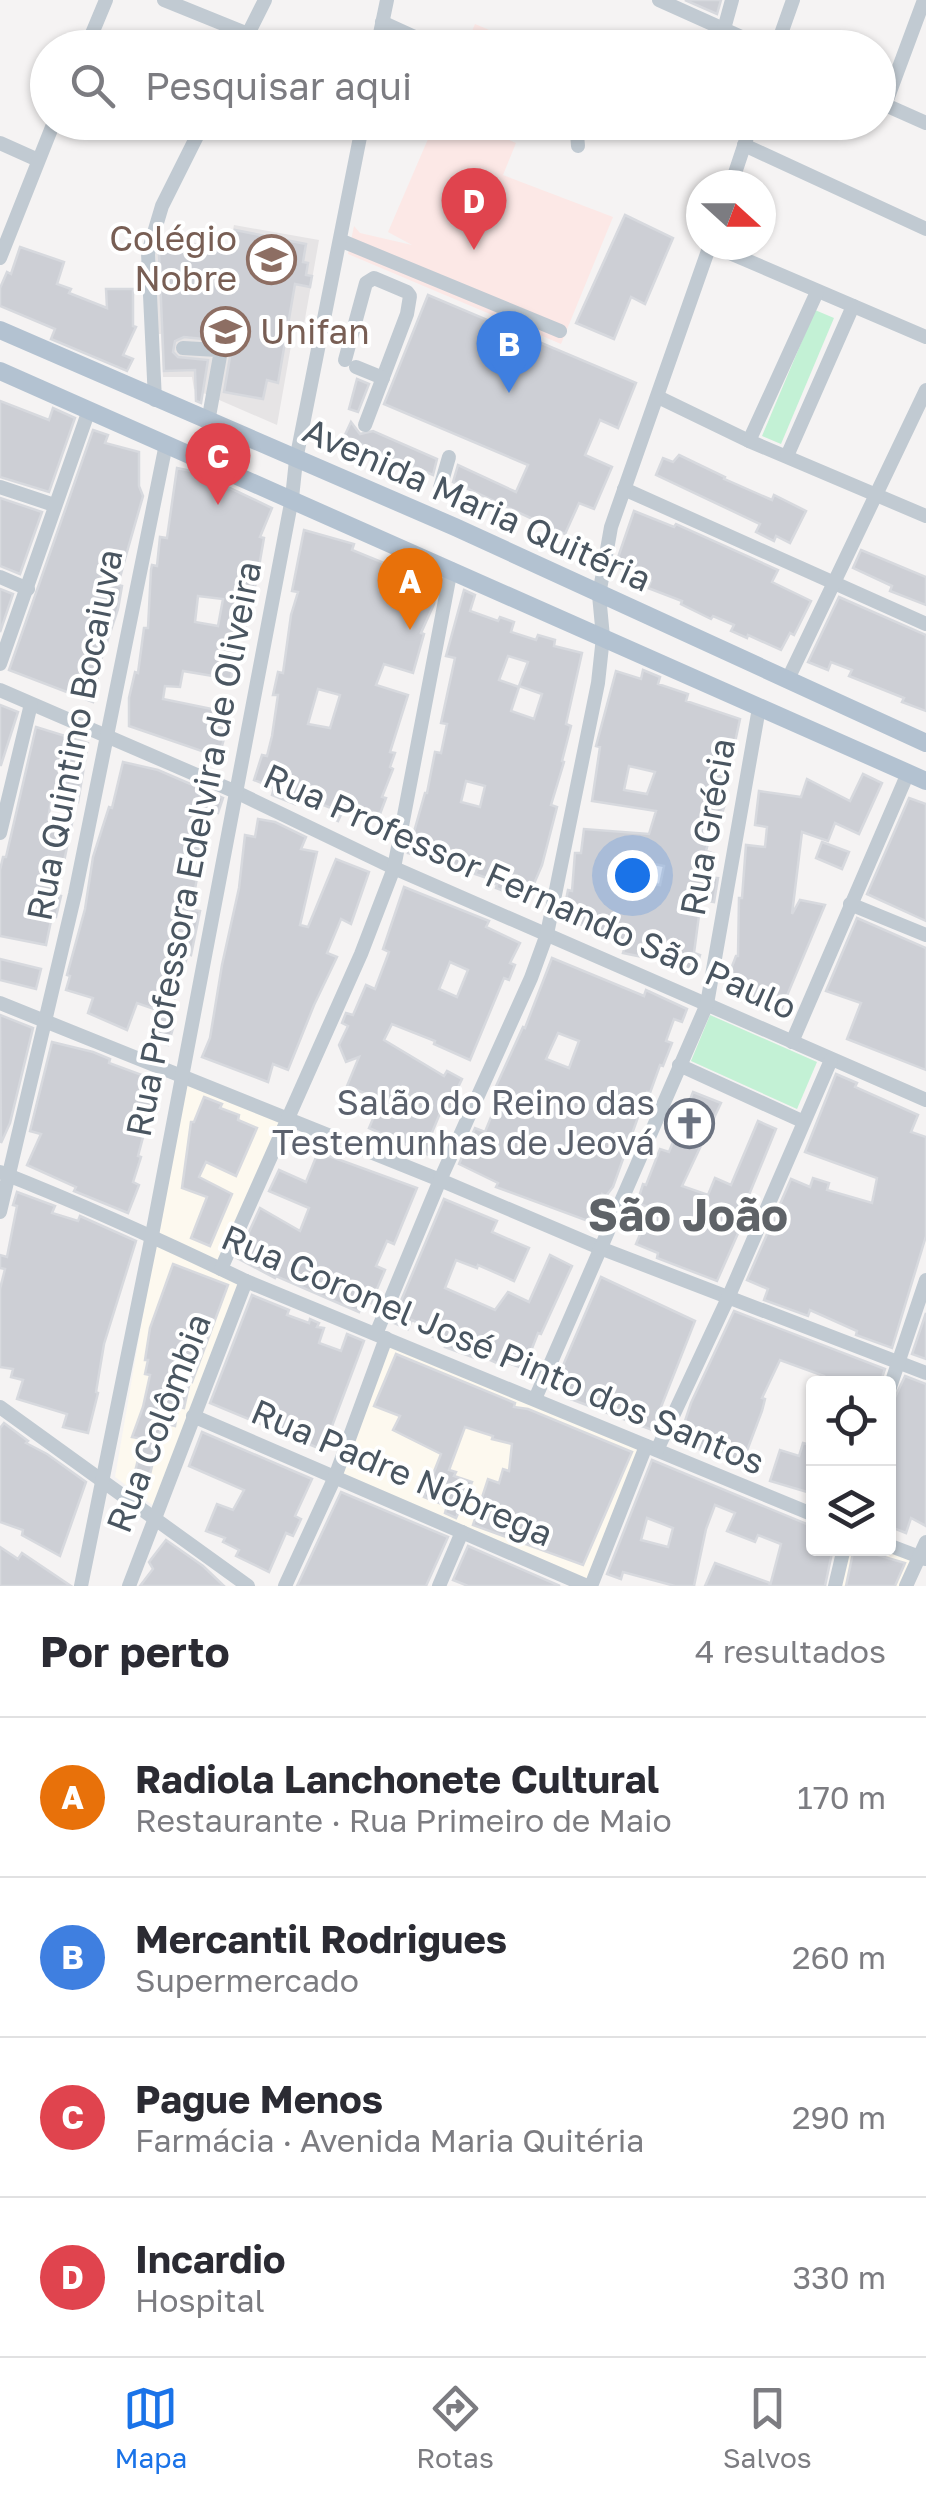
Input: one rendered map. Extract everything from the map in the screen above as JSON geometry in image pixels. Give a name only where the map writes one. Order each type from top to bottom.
[{"type":"main road","name":"Avenida Maria Quitéria","points":[[0,330],[455,527],[926,743]]},
{"type":"main road","name":"Avenida Maria Quitéria","points":[[0,370],[926,781]]},
{"type":"street","points":[[94,30],[106,0]]},
{"type":"street","points":[[164,0],[223,30]]},
{"type":"street","points":[[250,30],[265,0]]},
{"type":"street","points":[[381,30],[387,0]]},
{"type":"street","points":[[659,0],[724,29],[732,0]]},
{"type":"street","points":[[782,30],[793,0]]},
{"type":"street","points":[[896,69],[924,0]]},
{"type":"street","points":[[382,22],[392,30]]},
{"type":"street","points":[[896,109],[926,123]]},
{"type":"street","points":[[0,258],[46,140]]},
{"type":"street","points":[[155,400],[146,276],[148,253],[162,206],[195,140]]},
{"type":"street","name":"Rua Professora Edelvira de Oliveira","points":[[80,1586],[152,1234],[360,140]]},
{"type":"street","points":[[578,140],[578,146]]},
{"type":"street","points":[[736,170],[746,140]]},
{"type":"street","points":[[0,143],[38,160]]},
{"type":"street","points":[[744,145],[926,229]]},
{"type":"street","points":[[342,241],[560,331]]},
{"type":"street","points":[[285,1586],[335,1477],[381,1336],[440,1180],[524,996],[546,934],[598,683],[603,637],[599,595],[611,527],[706,260]]},
{"type":"street","points":[[745,260],[926,337]]},
{"type":"street","points":[[365,425],[408,314],[410,296],[374,278],[366,283],[350,364],[383,378]]},
{"type":"street","points":[[749,441],[816,292]]},
{"type":"street","points":[[787,456],[853,306]]},
{"type":"street","points":[[183,348],[217,350],[220,356],[208,422]]},
{"type":"street","points":[[788,679],[922,410],[926,390]]},
{"type":"street","points":[[658,397],[749,441],[926,516]]},
{"type":"street","points":[[0,664],[88,410]]},
{"type":"street","name":"Rua Quintino Bocaiuva","points":[[0,1212],[5,1174],[46,1022],[108,738],[166,444]]},
{"type":"street","points":[[440,488],[448,457]]},
{"type":"street","points":[[0,487],[54,505]]},
{"type":"street","points":[[624,490],[926,624]]},
{"type":"street","points":[[221,1269],[362,954],[394,868],[451,569]]},
{"type":"street","points":[[0,577],[28,589]]},
{"type":"street","name":"Rua Professor Fernando São Paulo","points":[[0,690],[236,792],[394,868],[926,1100]]},
{"type":"street","points":[[0,833],[31,704]]},
{"type":"street","name":"Rua Grécia","points":[[534,1399],[707,1004],[759,708]]},
{"type":"street","points":[[792,1042],[908,773]]},
{"type":"street","points":[[850,904],[926,935]]},
{"type":"street","points":[[0,1003],[600,1248],[926,1373]]},
{"type":"street","points":[[589,1586],[652,1448],[728,1298],[830,1060]]},
{"type":"street","points":[[678,1064],[802,1121]]},
{"type":"street","name":"Rua Coronel José Pinto dos Santos","points":[[5,1174],[152,1234],[185,1254],[246,1281],[806,1512]]},
{"type":"street","points":[[893,1376],[926,1280]]},
{"type":"street","name":"Rua Colômbia","points":[[129,1586],[246,1281]]},
{"type":"street","points":[[0,1406],[248,1586]]},
{"type":"street","name":"Rua Padre Nóbrega","points":[[193,1416],[589,1586]]},
{"type":"street","points":[[438,1586],[462,1532]]},
{"type":"street","points":[[906,1586],[926,1542]]},
{"type":"street","points":[[896,1548],[922,1558]]},
{"type":"street","points":[[835,1586],[842,1556]]},
{"type":"shaded area","points":[[428,140],[509,140],[516,143],[503,175],[613,217],[561,344],[348,254],[354,226],[360,233],[412,245],[388,232]]},
{"type":"shaded area","name":"Unifan","points":[[234,225],[319,240],[303,330],[294,329],[277,425],[194,389],[192,377],[163,377],[161,334],[157,334],[157,238],[229,247]]},
{"type":"shaded area","points":[[186,1084],[283,1123],[218,1261],[159,1235]]},
{"type":"shaded area","points":[[155,1245],[241,1283],[155,1507],[115,1477]]},
{"type":"shaded area","points":[[389,1344],[642,1447],[587,1581],[342,1473]]},
{"type":"shaded area","points":[[896,1552],[915,1559],[904,1586],[839,1586],[846,1556],[896,1556]]},
{"type":"green space","points":[[815,310],[834,318],[781,444],[762,436]]},
{"type":"green space","points":[[710,1015],[817,1062],[797,1109],[691,1061]]},
{"type":"building","points":[[685,0],[721,0],[717,14]]},
{"type":"building","points":[[625,215],[673,238],[645,304],[631,297],[614,339],[576,323]]},
{"type":"building","name":"Unifan","points":[[235,230],[306,244],[303,262],[308,263],[306,275],[312,276],[310,287],[295,284],[278,383],[267,380],[263,399],[224,392],[230,357],[222,341],[184,337],[175,341],[173,352],[178,357],[208,360],[201,403],[196,401],[195,370],[164,371],[159,254],[162,242],[231,249]]},
{"type":"building","points":[[20,247],[64,262],[57,284],[107,308],[106,289],[133,289],[136,327],[123,355],[133,359],[127,371],[51,339],[55,329],[0,306],[0,288],[7,272],[11,274]]},
{"type":"building","points":[[428,295],[636,383],[618,428],[600,420],[585,455],[612,467],[594,509],[579,503],[565,534],[453,482],[458,465],[516,492],[528,465],[384,404]]},
{"type":"building","points":[[357,379],[369,384],[358,412],[349,409]]},
{"type":"building","points":[[0,401],[49,420],[53,408],[75,418],[49,492],[0,477]]},
{"type":"building","points":[[351,422],[360,434],[373,431],[437,459],[433,475],[344,437]]},
{"type":"building","points":[[93,430],[108,435],[105,443],[139,452],[139,486],[143,496],[118,585],[122,586],[118,609],[101,660],[93,702],[9,670]]},
{"type":"building","points":[[679,455],[724,479],[772,500],[774,495],[806,511],[790,543],[776,536],[774,541],[756,532],[760,524],[656,475],[663,458],[673,462]]},
{"type":"building","points":[[177,468],[196,472],[272,508],[260,537],[264,538],[257,578],[245,630],[238,629],[231,679],[183,671],[180,687],[165,686],[163,699],[231,713],[219,757],[129,726],[129,698],[135,672],[138,673],[144,628],[148,628],[152,565],[157,566],[160,537],[167,538]],"holes":[[[198,596],[223,599],[218,626],[195,622]]]},
{"type":"building","points":[[0,498],[42,512],[20,574],[0,566]]},
{"type":"building","points":[[634,511],[674,527],[676,524],[778,570],[772,582],[811,601],[794,635],[790,633],[781,650],[748,635],[747,638],[731,631],[734,625],[713,616],[711,619],[681,604],[682,601],[648,588],[651,581],[615,566]]},
{"type":"building","points":[[304,530],[354,544],[352,550],[391,566],[394,559],[438,579],[413,673],[384,664],[376,685],[408,695],[390,752],[395,753],[390,767],[393,769],[380,814],[346,804],[338,821],[328,816],[331,808],[298,795],[295,804],[272,795],[274,788],[254,780],[272,736],[278,695],[273,695],[278,672],[283,673],[298,592],[292,591]],"holes":[[[318,689],[340,695],[330,728],[308,724]]]},
{"type":"building","points":[[861,550],[926,577],[926,605],[890,591],[892,586],[853,568]]},
{"type":"building","points":[[0,589],[13,594],[0,632]]},
{"type":"building","points":[[464,590],[475,595],[470,611],[514,622],[511,632],[536,640],[538,635],[555,640],[554,646],[582,653],[566,724],[571,726],[564,762],[551,805],[557,807],[542,865],[527,900],[496,888],[490,879],[475,874],[477,870],[408,853],[435,752],[441,753],[447,724],[441,723],[455,658],[446,656]],"holes":[[[508,656],[528,662],[519,686],[542,694],[534,719],[511,711],[519,687],[499,680]],[[466,781],[485,786],[480,807],[461,802]]]},
{"type":"building","points":[[839,597],[926,635],[926,711],[849,676],[852,670],[831,662],[828,670],[808,662]]},
{"type":"building","points":[[643,670],[660,677],[658,684],[688,694],[686,701],[740,719],[718,796],[727,799],[706,851],[715,854],[708,877],[718,878],[714,902],[701,900],[694,953],[700,955],[694,975],[665,968],[667,962],[623,953],[626,943],[601,938],[602,931],[576,923],[578,913],[564,910],[568,890],[572,891],[575,853],[581,853],[584,829],[649,834],[656,811],[592,801],[600,747],[596,746],[616,671],[641,679]],"holes":[[[629,766],[655,772],[647,794],[624,790]],[[644,862],[664,866],[660,885],[642,882]]]},
{"type":"building","points":[[0,705],[18,712],[1,765],[0,765]]},
{"type":"building","points":[[36,727],[88,743],[78,802],[52,797],[48,819],[72,823],[57,895],[61,896],[46,945],[0,936],[0,870]]},
{"type":"building","points":[[123,762],[158,770],[223,798],[218,813],[211,811],[203,846],[192,905],[200,911],[191,955],[188,954],[167,1022],[174,1025],[168,1045],[153,1036],[160,1011],[137,1003],[127,1030],[88,1013],[93,998],[66,990],[93,857],[109,807],[112,808]]},
{"type":"building","points":[[863,774],[882,783],[859,834],[835,823],[828,841],[802,832],[792,914],[800,900],[825,905],[781,1010],[724,987],[738,956],[739,898],[746,845],[765,847],[767,827],[755,825],[759,791],[801,797],[807,779],[850,801]]},
{"type":"building","points":[[909,798],[926,804],[926,921],[867,894]]},
{"type":"building","points":[[258,819],[275,822],[306,837],[301,849],[317,852],[300,925],[308,927],[336,859],[369,872],[351,924],[341,919],[327,953],[337,957],[288,1070],[273,1064],[268,1082],[202,1057],[210,1038],[239,888],[245,835],[255,837]]},
{"type":"building","points":[[822,842],[849,852],[842,869],[816,858]]},
{"type":"building","points":[[404,887],[489,921],[486,927],[520,943],[510,963],[515,965],[509,980],[504,978],[470,1060],[392,1024],[384,1040],[444,1076],[447,1071],[462,1079],[452,1100],[457,1102],[451,1116],[441,1111],[428,1142],[434,1145],[429,1155],[369,1128],[381,1100],[347,1086],[359,1057],[346,1062],[339,1045],[348,1026],[342,1023],[346,1013],[353,1015],[366,985],[375,989],[389,952],[383,949]],"holes":[[[450,962],[468,970],[457,997],[439,989]]]},
{"type":"building","points":[[857,918],[926,948],[926,1070],[847,1039],[861,1003],[826,991]]},
{"type":"building","points":[[552,958],[644,996],[646,990],[687,1009],[682,1022],[674,1019],[666,1041],[672,1043],[650,1093],[647,1092],[613,1187],[606,1196],[602,1194],[588,1221],[496,1187],[498,1183],[459,1164],[475,1128],[485,1132],[500,1095],[493,1093],[525,1028]],"holes":[[[558,1033],[579,1041],[569,1068],[546,1059]]]},
{"type":"building","points":[[0,959],[41,969],[36,989],[0,980]]},
{"type":"building","points":[[0,1015],[33,1028],[10,1123],[1,1143]]},
{"type":"building","points":[[52,1042],[93,1052],[110,1059],[109,1063],[158,1081],[133,1182],[139,1185],[128,1213],[74,1191],[76,1187],[27,1165],[41,1134],[30,1131]]},
{"type":"building","points":[[836,1074],[857,1083],[855,1087],[918,1115],[911,1132],[926,1137],[926,1236],[892,1348],[856,1335],[857,1331],[810,1310],[808,1316],[764,1300],[768,1289],[747,1280],[791,1179],[810,1187],[813,1178],[829,1183],[827,1190],[872,1203],[877,1178],[805,1152]]},
{"type":"building","points":[[693,1092],[721,1103],[682,1186],[708,1195],[715,1178],[731,1185],[758,1121],[776,1129],[717,1281],[657,1258],[658,1253],[636,1244],[651,1208],[637,1203],[643,1184],[646,1185],[660,1149],[669,1152]]},
{"type":"building","points":[[204,1097],[222,1104],[220,1108],[257,1128],[236,1176],[206,1162],[199,1177],[232,1194],[210,1246],[191,1238],[207,1197],[182,1188],[191,1122]]},
{"type":"building","points":[[318,1152],[417,1188],[394,1244],[387,1241],[376,1266],[385,1270],[371,1303],[364,1300],[359,1312],[237,1258],[260,1208],[300,1231],[309,1208],[269,1191],[279,1170],[306,1182]]},
{"type":"building","points":[[17,1192],[55,1206],[52,1213],[78,1221],[80,1216],[136,1241],[104,1344],[88,1433],[63,1427],[67,1414],[17,1399],[23,1380],[11,1377],[13,1369],[0,1367],[0,1289],[5,1269],[0,1268],[0,1255],[7,1257]]},
{"type":"building","points":[[444,1199],[497,1221],[492,1232],[529,1248],[514,1281],[456,1260],[445,1288],[495,1310],[508,1292],[529,1302],[550,1255],[572,1266],[541,1334],[538,1333],[529,1356],[524,1354],[519,1367],[445,1347],[447,1343],[431,1336],[434,1330],[412,1320],[408,1329],[392,1322]]},
{"type":"building","points":[[173,1264],[228,1285],[190,1381],[184,1408],[178,1407],[175,1426],[162,1423],[148,1483],[133,1480],[143,1439],[132,1437],[150,1375],[145,1374],[145,1360],[150,1328]]},
{"type":"building","points":[[601,1277],[695,1321],[652,1430],[568,1398],[571,1391],[555,1384]]},
{"type":"building","points":[[252,1295],[289,1310],[287,1315],[319,1323],[317,1327],[324,1328],[319,1343],[341,1351],[347,1334],[364,1341],[323,1450],[210,1403]]},
{"type":"building","points":[[734,1311],[885,1369],[883,1376],[824,1376],[780,1360],[762,1398],[762,1411],[742,1464],[690,1446],[693,1437],[681,1433]]},
{"type":"building","points":[[926,1313],[926,1359],[912,1354]]},
{"type":"building","points":[[396,1354],[515,1403],[514,1407],[528,1409],[632,1452],[583,1565],[473,1525],[488,1479],[499,1483],[503,1469],[509,1471],[512,1444],[465,1427],[449,1470],[456,1472],[454,1476],[472,1482],[456,1518],[445,1513],[447,1506],[424,1497],[441,1454],[393,1430],[400,1416],[374,1406]]},
{"type":"building","points":[[905,1376],[926,1384],[926,1526],[911,1518],[906,1533],[896,1529],[896,1395]]},
{"type":"building","points":[[4,1423],[26,1443],[86,1482],[60,1556],[22,1535],[23,1530],[0,1522],[0,1428]]},
{"type":"building","points":[[202,1432],[312,1479],[295,1516],[301,1519],[293,1536],[286,1533],[269,1572],[236,1556],[239,1550],[223,1542],[225,1538],[206,1531],[217,1504],[233,1510],[244,1490],[189,1466]]},
{"type":"building","points":[[803,1443],[806,1444],[806,1492],[770,1481],[780,1450],[799,1456]]},
{"type":"building","points":[[652,1460],[806,1524],[806,1556],[831,1556],[825,1586],[770,1586],[781,1544],[758,1535],[755,1542],[727,1531],[735,1513],[715,1505],[694,1586],[675,1586],[623,1572],[621,1579],[607,1574]],"holes":[[[647,1518],[673,1528],[668,1547],[641,1540]]]},
{"type":"building","points":[[341,1492],[448,1537],[426,1586],[297,1586]]},
{"type":"building","points":[[166,1540],[224,1586],[140,1586],[153,1569],[149,1562]]},
{"type":"building","points":[[468,1546],[560,1586],[468,1586],[453,1580]]},
{"type":"building","points":[[0,1547],[18,1559],[22,1553],[71,1586],[0,1586]]},
{"type":"building","points":[[852,1556],[881,1556],[905,1563],[895,1586],[846,1586]]},
{"type":"building","points":[[715,1563],[770,1583],[769,1586],[705,1586]]},
{"type":"place","name":"Incardio","points":[[474,250]]},
{"type":"place","name":"Colégio Nobre","points":[[272,259]]},
{"type":"place","name":"Unifan","points":[[225,332]]},
{"type":"place","name":"Mercantil Rodrigues","points":[[509,393]]},
{"type":"place","name":"Pague Menos","points":[[218,505]]},
{"type":"place","name":"Radiola Lanchonete Cultural","points":[[410,630]]},
{"type":"place","name":"Salão do Reino das Testemunhas de Jeová","points":[[690,1123]]},
{"type":"district","name":"São João","points":[[688,1215]]}]
